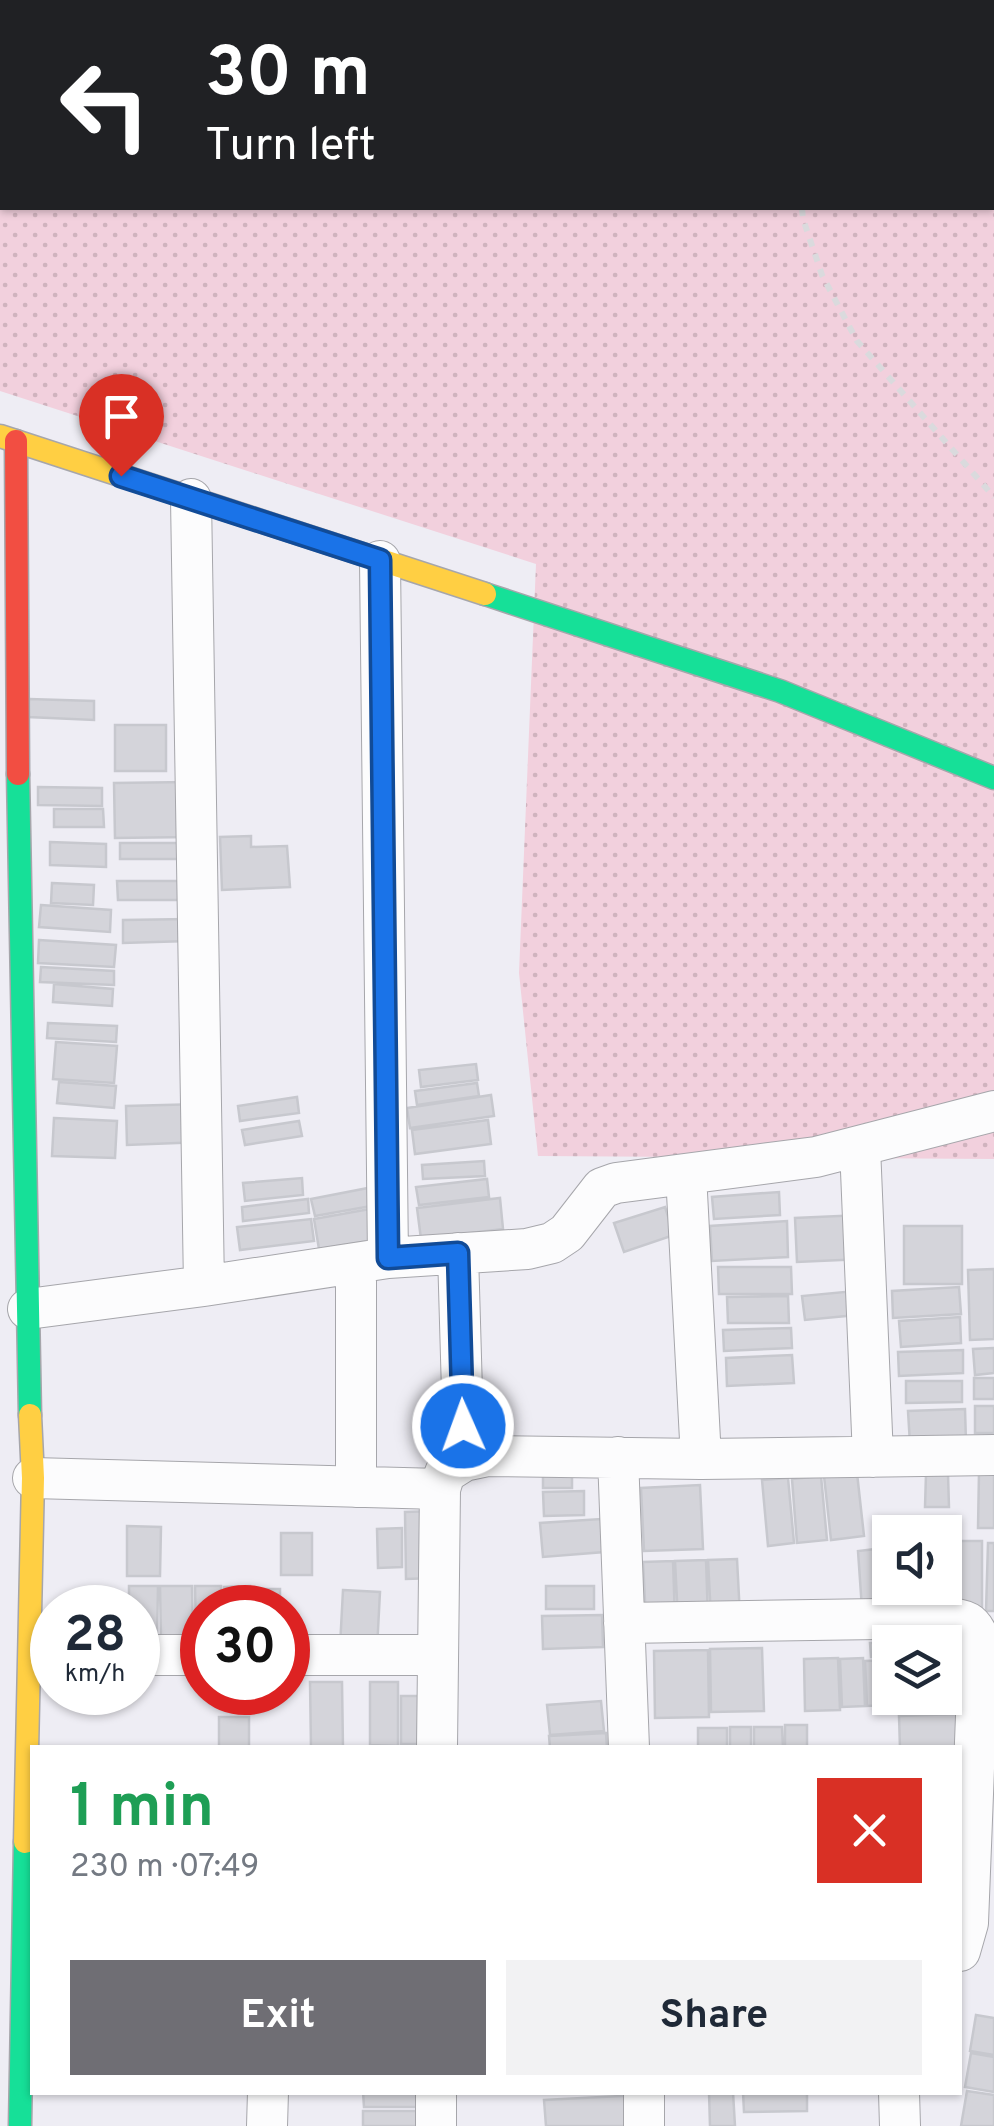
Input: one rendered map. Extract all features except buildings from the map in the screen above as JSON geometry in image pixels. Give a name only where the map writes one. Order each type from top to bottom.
[{"type":"street","points":[[38,1585],[34,1478],[13,1252],[8,439],[780,691],[994,778]]},
{"type":"street","points":[[191,498],[204,1286]]},
{"type":"street","points":[[356,1487],[372,1260],[380,560]]},
{"type":"street","points":[[19,1330],[204,1286],[372,1260],[527,1249],[552,1243],[568,1233],[602,1188],[616,1182],[816,1157],[994,1110]]},
{"type":"street","points":[[860,1147],[872,1456]]},
{"type":"street","points":[[686,1174],[701,1459]]},
{"type":"street","points":[[437,1745],[437,1655],[452,1475],[458,1253]]},
{"type":"street","points":[[34,1478],[356,1487],[452,1475],[488,1456],[701,1459],[994,1455]]},
{"type":"street","points":[[618,1457],[629,1745]]},
{"type":"street","points":[[624,1624],[984,1617],[967,1787],[968,1923],[962,1945]]},
{"type":"street","points":[[310,1655],[437,1655]]},
{"type":"street","points":[[20,2126],[27,2074],[11,1997],[12,1899],[29,1820],[13,1706],[30,1674]]},
{"type":"street","points":[[267,2126],[268,2095]]},
{"type":"street","points":[[436,2095],[436,2126]]},
{"type":"street","points":[[644,2095],[644,2126]]},
{"type":"street","points":[[898,2095],[900,2126]]},
{"type":"path","points":[[802,210],[822,275],[856,341],[994,497]]},
{"type":"shaded area","points":[[0,210],[994,210],[994,1159],[538,1156],[519,973],[536,564],[0,391]]},
{"type":"traffic: fast","points":[[485,594],[780,691],[994,778]]},
{"type":"traffic: fast","points":[[18,774],[30,1415]]},
{"type":"traffic: fast","points":[[20,2126],[25,1842]]},
{"type":"traffic: slow","points":[[0,436],[485,594]]},
{"type":"traffic: slow","points":[[25,1842],[33,1478],[30,1415]]},
{"type":"traffic: jam","points":[[16,441],[18,774]]},
{"type":"route","points":[[121,476],[380,560],[388,1258],[458,1253],[463,1426]]}]
